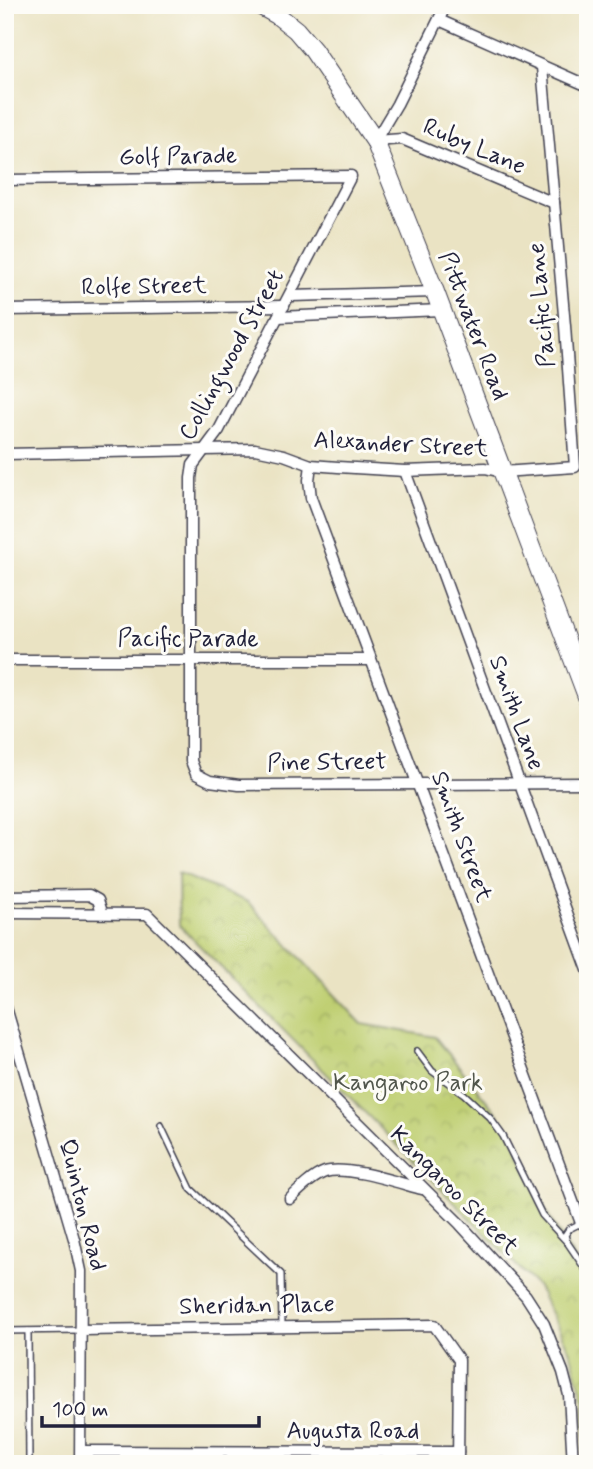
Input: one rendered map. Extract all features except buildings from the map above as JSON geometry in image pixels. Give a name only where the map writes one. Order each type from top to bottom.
[{"type":"main road","name":"Pittwater Road","points":[[259,5],[296,30],[313,50],[375,141],[435,292],[588,699]]},
{"type":"street","points":[[375,141],[397,104],[446,5]]},
{"type":"street","points":[[439,20],[588,86]]},
{"type":"street","name":"Pacific Lane","points":[[502,472],[575,467],[542,67]]},
{"type":"street","name":"Ruby Lane","points":[[375,141],[402,139],[554,203]]},
{"type":"street","name":"Golf Parade","points":[[5,180],[351,176]]},
{"type":"street","name":"Collingwood Street","points":[[196,774],[191,761],[193,465],[219,430],[351,176]]},
{"type":"street","points":[[290,296],[435,292]]},
{"type":"street","name":"Rolfe Street","points":[[5,310],[284,306]]},
{"type":"street","points":[[278,317],[441,310]]},
{"type":"street","name":"Alexander Street","points":[[5,454],[255,449],[284,455],[311,465],[404,471],[485,468],[502,472]]},
{"type":"street","name":"Smith Street","points":[[311,465],[309,480],[312,498],[584,1224]]},
{"type":"street","name":"Smith Lane","points":[[404,471],[588,970]]},
{"type":"street","name":"Pacific Parade","points":[[5,660],[371,660]]},
{"type":"street","name":"Pine Street","points":[[196,774],[210,781],[239,785],[588,783]]},
{"type":"street","points":[[5,896],[89,895],[98,900],[102,912]]},
{"type":"street","name":"Kangaroo Street","points":[[5,913],[147,914],[425,1190],[526,1296],[544,1324],[569,1395],[573,1464]]},
{"type":"street","name":"Quinton Road","points":[[5,1004],[81,1270],[80,1464]]},
{"type":"street","points":[[290,1199],[323,1172],[337,1170],[366,1174],[425,1190]]},
{"type":"street","name":"Sheridan Place","points":[[81,1330],[434,1325],[459,1360],[458,1458]]},
{"type":"street","name":"Augusta Road","points":[[81,1451],[338,1451],[458,1458]]},
{"type":"street","points":[[338,1451],[338,1464]]},
{"type":"lane","points":[[417,1051],[432,1071],[464,1094],[503,1136],[542,1215],[567,1242],[588,1273]]},
{"type":"lane","points":[[161,1126],[191,1189],[281,1274],[282,1326]]},
{"type":"lane","points":[[567,1242],[565,1235],[569,1229],[584,1224]]},
{"type":"lane","points":[[5,1331],[81,1330]]},
{"type":"lane","points":[[28,1331],[29,1464]]},
{"type":"lane","points":[[230,1451],[230,1464]]},
{"type":"green space","name":"Kangaroo Park","points":[[178,873],[248,902],[362,1024],[435,1037],[508,1127],[548,1216],[588,1279],[588,1464],[585,1464],[585,1404],[571,1354],[538,1287],[179,925]]}]
